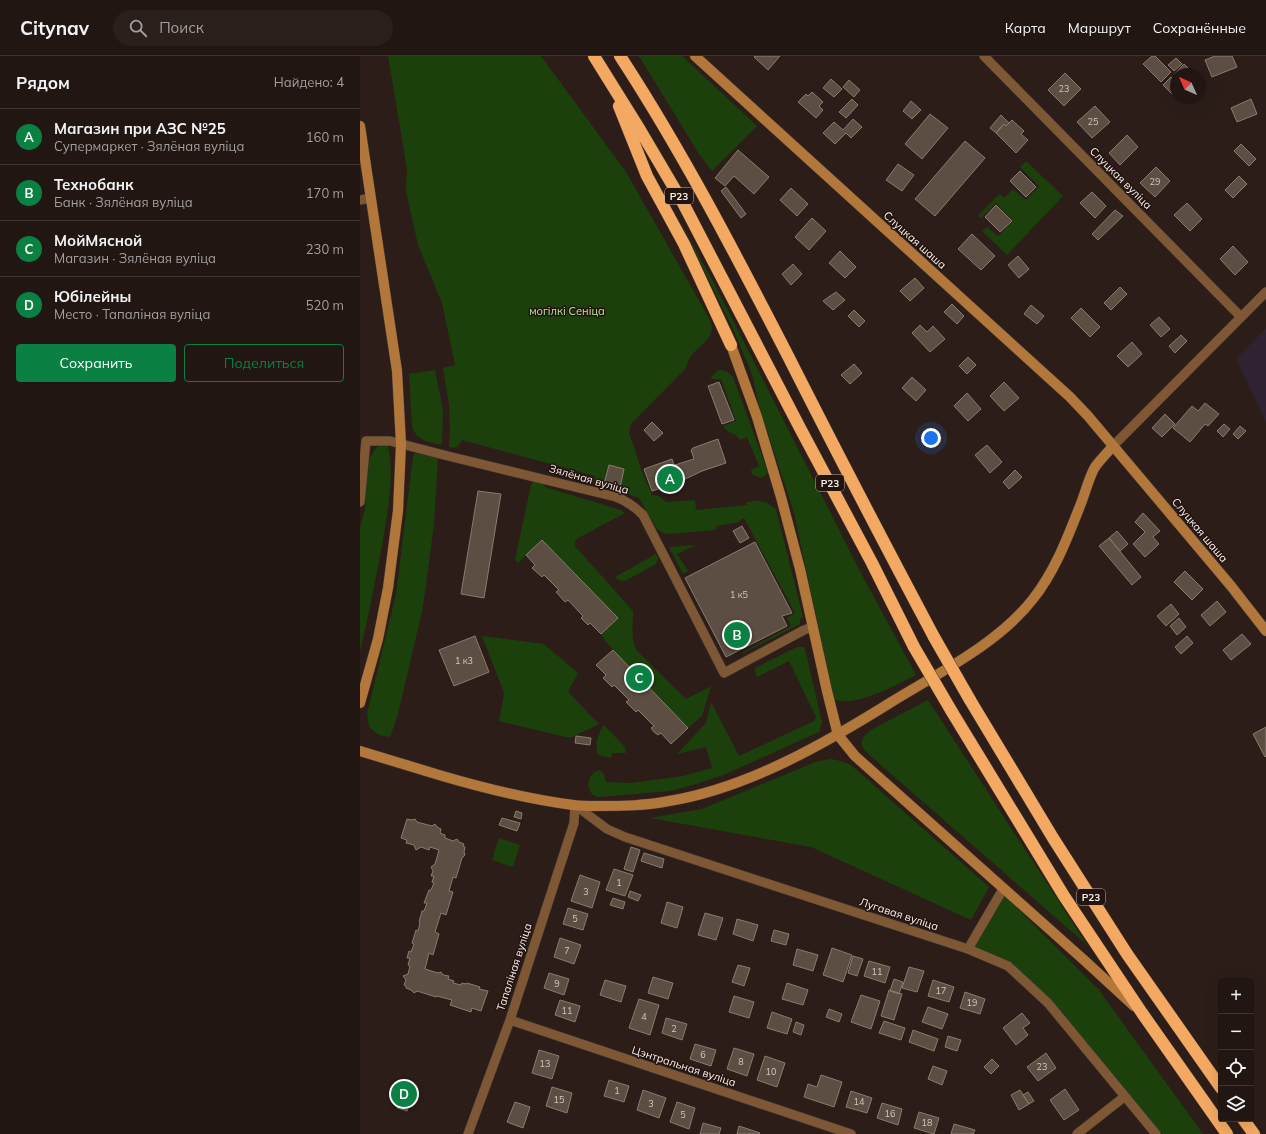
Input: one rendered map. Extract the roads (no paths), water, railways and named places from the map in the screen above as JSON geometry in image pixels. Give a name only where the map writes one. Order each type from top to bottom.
[{"type":"highway","name":"Р23","points":[[594,56],[640,130],[686,210],[872,563],[914,647],[952,712],[1064,896],[1142,1013],[1227,1134]]},
{"type":"highway","name":"Р23","points":[[620,56],[643,90],[690,172],[934,637],[970,700],[1053,838],[1119,941],[1220,1086]]},
{"type":"highway","points":[[607,77],[647,176],[684,244],[731,345]]},
{"type":"highway","points":[[1245,1122],[1254,1134]]},
{"type":"street","name":"Слуцкая шаша","points":[[695,56],[1070,397],[1231,586],[1266,631]]},
{"type":"street","name":"Слуцкая вуліца","points":[[984,56],[1240,317]]},
{"type":"street","points":[[360,126],[365,199],[397,371],[401,444],[398,510],[388,588],[378,639],[360,703]]},
{"type":"street","points":[[360,751],[488,789],[530,798],[575,805],[615,806],[669,802],[736,783],[778,765],[838,735],[973,652],[995,637],[1014,620],[1033,600],[1048,579],[1060,555],[1094,468],[1113,446],[1266,292]]},
{"type":"street","points":[[731,345],[757,417],[781,497],[838,735],[855,756],[1142,1013]]},
{"type":"street","points":[[360,502],[366,441],[390,441],[401,444]]},
{"type":"street","name":"Зялёная вуліца","points":[[401,444],[616,497],[635,506],[643,514],[724,673],[804,630],[813,627]]},
{"type":"street","name":"Лугавая вуліца","points":[[575,805],[607,829],[625,837],[968,949],[1008,966],[1048,1004],[1156,1134]]},
{"type":"street","name":"Тапаліная вуліца","points":[[468,1134],[510,1020],[574,823],[575,805]]},
{"type":"street","points":[[968,949],[1003,889]]},
{"type":"street","name":"Цэнтральная вуліца","points":[[510,1020],[851,1134]]},
{"type":"street","points":[[1077,1134],[1124,1096]]},
{"type":"place","name":"Магазин при АЗС №25","points":[[670,479]]},
{"type":"place","name":"Технобанк","points":[[737,635]]},
{"type":"place","name":"МойМясной","points":[[639,678]]},
{"type":"place","name":"Юбілейны","points":[[404,1094]]},
{"type":"park label","name":"могілкі Сеніца","points":[[567,311]]}]
